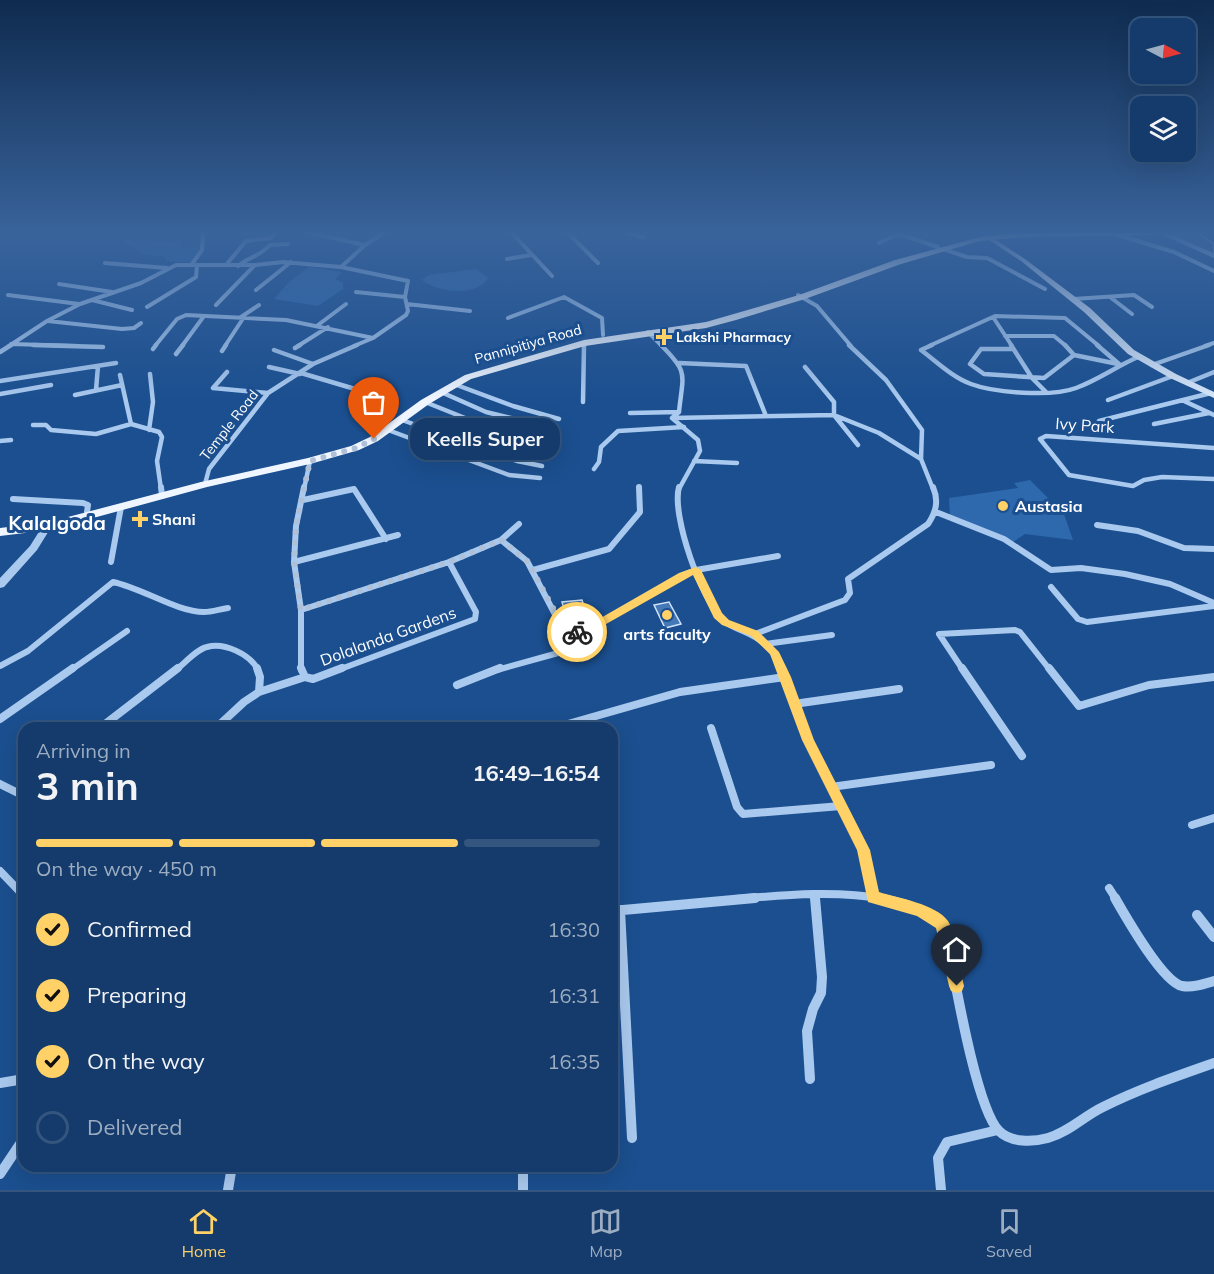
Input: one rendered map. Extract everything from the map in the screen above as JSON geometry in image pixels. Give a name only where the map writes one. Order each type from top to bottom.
[{"type":"main road","name":"Pannipitiya Road","points":[[205,482],[310,461],[356,448],[388,430],[453,384],[500,366],[584,343],[706,325],[819,289]]},
{"type":"main road","points":[[1060,289],[1087,310],[1106,331],[1138,357],[1212,394]]},
{"type":"main road","name":"Pannipitiya Road","points":[[0,532],[49,524],[121,507],[351,443],[381,427],[447,382],[465,374],[603,335],[706,321],[800,296]]},
{"type":"main road","name":"Pannipitiya Road","points":[[0,526],[49,524],[87,512],[162,494]]},
{"type":"street","points":[[90,289],[113,292]]},
{"type":"street","points":[[0,352],[47,321],[80,304],[124,289]]},
{"type":"street","points":[[147,307],[177,289]]},
{"type":"street","points":[[216,305],[232,289]]},
{"type":"street","points":[[407,289],[405,297],[407,304],[470,311]]},
{"type":"street","points":[[356,292],[405,297]]},
{"type":"street","points":[[8,295],[80,304]]},
{"type":"street","points":[[754,634],[845,600],[850,593],[848,579],[928,524],[936,512],[936,495],[921,459],[922,430],[886,380],[843,339],[817,306],[800,296]]},
{"type":"street","points":[[1073,299],[1136,296],[1152,307]]},
{"type":"street","points":[[508,318],[564,297],[602,318],[603,335]]},
{"type":"street","points":[[1110,297],[1132,314]]},
{"type":"street","points":[[90,300],[132,310]]},
{"type":"street","points":[[318,325],[345,304]]},
{"type":"street","name":"Temple Road","points":[[205,482],[209,469],[268,393],[335,352],[373,338],[406,315],[407,304]]},
{"type":"street","points":[[222,351],[242,317],[259,305]]},
{"type":"street","points":[[153,349],[177,319],[186,315],[242,317],[318,325],[373,338]]},
{"type":"street","points":[[176,354],[204,316]]},
{"type":"street","points":[[1119,364],[1069,319],[993,317],[921,350],[968,383],[979,387],[1046,392],[1068,390],[1138,357]]},
{"type":"street","points":[[993,317],[1032,378],[1046,392]]},
{"type":"street","points":[[47,321],[122,329],[134,328],[141,323]]},
{"type":"street","points":[[294,348],[329,327]]},
{"type":"street","points":[[648,332],[679,363],[682,372],[679,412],[672,418]]},
{"type":"street","points":[[1005,336],[1054,336],[1059,338],[1074,355],[1119,364]]},
{"type":"street","points":[[583,402],[584,343]]},
{"type":"street","points":[[1152,365],[1214,343]]},
{"type":"street","points":[[10,344],[104,347]]},
{"type":"street","points":[[1013,349],[981,349],[970,364],[984,374],[1044,378],[1074,355]]},
{"type":"street","points":[[274,350],[313,364]]},
{"type":"street","points":[[0,381],[116,363]]},
{"type":"street","points":[[679,363],[746,366],[766,416]]},
{"type":"street","points":[[96,390],[98,366]]},
{"type":"street","points":[[268,367],[355,389]]},
{"type":"street","points":[[805,367],[834,402],[834,416],[858,446]]},
{"type":"street","points":[[227,372],[213,388],[268,393]]},
{"type":"street","points":[[1187,383],[1214,372]]},
{"type":"street","points":[[149,430],[153,402],[150,374]]},
{"type":"street","points":[[120,375],[131,424]]},
{"type":"street","points":[[1108,400],[1173,376]]},
{"type":"street","points":[[453,384],[513,406],[559,419]]},
{"type":"street","points":[[0,394],[20,389],[37,390],[51,385]]},
{"type":"street","points":[[75,395],[122,385]]},
{"type":"street","points":[[441,392],[486,412],[527,422]]},
{"type":"street","points":[[1099,421],[1212,394]]},
{"type":"street","points":[[1184,401],[1211,414]]},
{"type":"street","points":[[425,402],[480,424],[534,441]]},
{"type":"street","points":[[630,413],[679,412]]},
{"type":"street","points":[[1155,424],[1211,414]]},
{"type":"street","points":[[672,418],[834,416],[854,420],[921,459]]},
{"type":"street","points":[[672,418],[698,440],[700,451],[684,477],[678,494],[681,520],[696,570],[718,615],[726,622],[754,634],[774,652],[808,740],[863,850],[873,897]]},
{"type":"street","points":[[402,420],[518,461],[542,466]]},
{"type":"street","points":[[33,425],[46,425],[51,430],[96,434],[131,424],[159,432],[162,437],[157,461],[162,494]]},
{"type":"street","points":[[594,469],[599,462],[601,447],[618,431],[685,427]]},
{"type":"street","points":[[388,430],[509,475],[540,478]]},
{"type":"street","name":"Ivy Park","points":[[1214,448],[1046,436],[1040,439],[1069,475],[1133,486],[1144,480],[1162,477],[1214,479]]},
{"type":"street","points":[[0,441],[11,440]]},
{"type":"street","name":"Dolalanda Gardens","points":[[310,461],[296,526],[294,562],[301,610],[301,672],[305,677],[313,678],[323,675],[475,619],[476,612],[449,562]]},
{"type":"street","points":[[694,461],[737,463]]},
{"type":"street","points":[[533,570],[609,549],[637,519],[640,512],[639,488]]},
{"type":"street","points":[[303,500],[354,489],[386,539]]},
{"type":"street","points":[[13,499],[83,503],[88,505],[87,512]]},
{"type":"street","points":[[111,562],[121,507]]},
{"type":"street","points":[[936,512],[1004,539],[1051,570],[1081,568],[1125,574],[1170,584],[1214,605]]},
{"type":"street","points":[[0,584],[34,548],[49,524]]},
{"type":"street","points":[[301,610],[449,562],[501,540],[519,524]]},
{"type":"street","points":[[1097,525],[1138,531],[1200,552],[1214,549]]},
{"type":"street","points":[[294,562],[398,535]]},
{"type":"street","points":[[457,685],[511,664],[569,651],[572,645],[527,561],[501,540]]},
{"type":"street","points":[[568,635],[595,626],[683,575],[696,570],[778,556]]},
{"type":"street","points":[[0,666],[28,651],[113,582],[133,586],[173,604],[203,612],[228,608]]},
{"type":"street","points":[[1051,587],[1078,619],[1087,622],[1214,605]]},
{"type":"street","points":[[1022,756],[939,634],[1015,630],[1020,632],[1079,706],[1149,685],[1214,677]]},
{"type":"street","points":[[0,719],[127,631]]},
{"type":"street","points":[[765,644],[832,635]]},
{"type":"street","points":[[108,722],[205,647],[216,644],[234,650],[254,663],[260,671],[259,692]]},
{"type":"street","points":[[222,722],[259,692],[305,677]]},
{"type":"street","points":[[575,722],[680,692],[785,677]]},
{"type":"street","points":[[794,704],[899,688]]},
{"type":"street","points":[[711,728],[737,807],[743,814],[841,806]]},
{"type":"street","points":[[831,787],[991,765]]},
{"type":"street","points":[[0,784],[18,790]]},
{"type":"street","points":[[1192,825],[1214,819]]},
{"type":"street","points":[[0,871],[18,890]]},
{"type":"street","points":[[1109,888],[1163,970],[1178,985],[1191,987],[1214,981]]},
{"type":"street","points":[[618,910],[770,897],[850,895],[873,897],[926,912],[936,918],[945,929],[984,1102],[998,1130],[1021,1141],[1048,1138],[1063,1133],[1097,1110],[1158,1082],[1214,1064]]},
{"type":"street","points":[[810,1079],[807,1031],[822,985],[815,896]]},
{"type":"street","points":[[1197,915],[1214,937]]},
{"type":"street","points":[[618,937],[633,1138]]},
{"type":"street","points":[[0,1083],[18,1080]]},
{"type":"street","points":[[941,1190],[938,1158],[947,1142],[998,1130]]},
{"type":"street","points":[[0,1174],[18,1147]]},
{"type":"street","points":[[228,1190],[231,1172]]},
{"type":"street","points":[[523,1172],[523,1190]]},
{"type":"shaded area","points":[[283,289],[343,289],[318,306],[274,299]]},
{"type":"shaded area","points":[[439,289],[473,289],[466,291]]},
{"type":"shaded area","name":"Austasia","points":[[1030,480],[1064,514],[1073,540],[1025,534],[1013,542],[950,517],[949,498],[1018,488],[1014,483]]},
{"type":"building","points":[[582,600],[585,610],[565,613],[562,602]]},
{"type":"building","name":"arts faculty","points":[[669,602],[681,624],[665,628],[654,605]]},
{"type":"way so far","points":[[374,439],[356,448],[310,461],[296,526],[294,562],[301,610],[449,562],[501,540],[527,561],[568,635],[577,632]]},
{"type":"place","name":"Lakshi Pharmacy","points":[[664,337]]},
{"type":"place","name":"Keells Super","points":[[374,439]]},
{"type":"place","name":"Austasia","points":[[1003,506]]},
{"type":"place","name":"Shani","points":[[140,519]]},
{"type":"place","name":"arts faculty","points":[[667,615]]},
{"type":"district","name":"Kalalgoda","points":[[57,523]]},
{"type":"route","points":[[577,632],[595,626],[683,575],[696,570],[718,615],[726,622],[754,634],[774,652],[808,740],[863,850],[873,897],[920,910],[941,923],[945,929],[957,986]]}]
